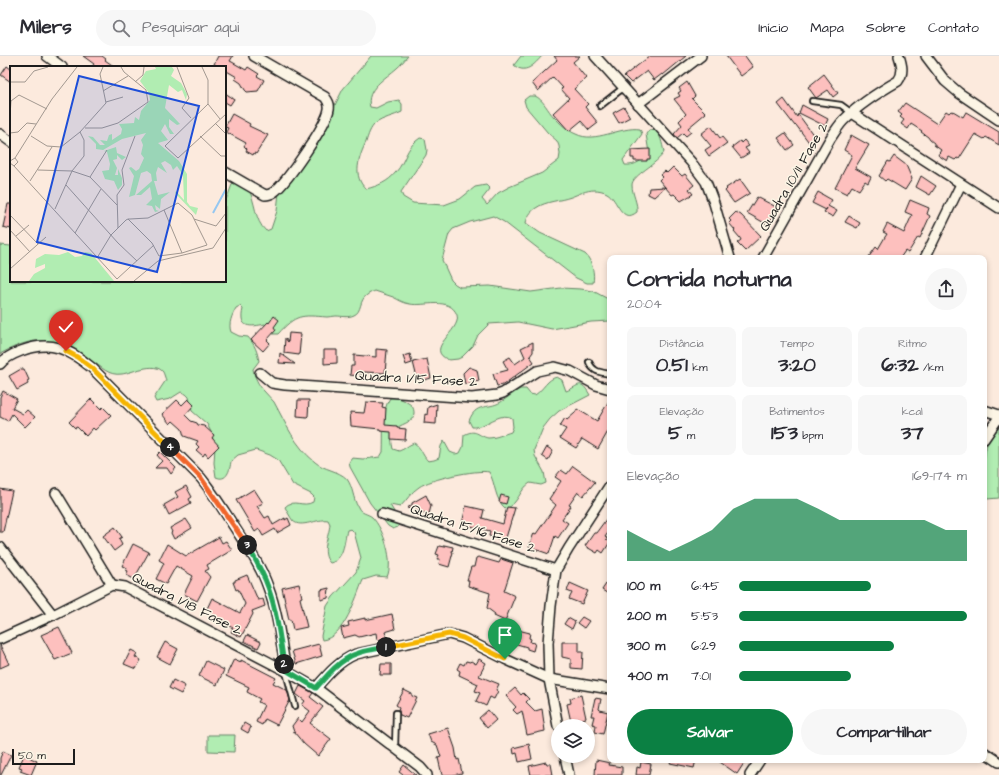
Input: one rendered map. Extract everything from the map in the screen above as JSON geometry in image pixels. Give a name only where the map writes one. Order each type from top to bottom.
[{"type":"street","points":[[47,56],[61,66]]},
{"type":"street","points":[[226,173],[265,195],[273,192],[288,177],[307,150],[329,110],[325,97],[254,56]]},
{"type":"street","points":[[595,56],[691,162],[706,182],[714,203],[729,255]]},
{"type":"street","points":[[638,104],[701,56]]},
{"type":"street","name":"Quadra 10/11 Fase 2","points":[[765,255],[830,139],[840,125],[852,113],[877,94],[898,81],[903,70],[899,56]]},
{"type":"street","points":[[926,56],[945,81],[959,93],[999,120]]},
{"type":"street","points":[[852,113],[999,208]]},
{"type":"street","points":[[0,134],[10,141]]},
{"type":"street","points":[[926,255],[961,184]]},
{"type":"street","points":[[0,364],[11,355],[41,345],[53,346],[77,357],[92,368],[201,478],[262,572],[275,611],[286,670]]},
{"type":"street","name":"Quadra 1/15 Fase 2","points":[[260,373],[272,382],[285,385],[472,398],[503,393],[537,371],[555,367],[570,371],[596,385],[607,388]]},
{"type":"street","points":[[987,411],[999,416],[987,434]]},
{"type":"street","points":[[557,719],[549,679],[548,643],[556,570],[607,490]]},
{"type":"street","points":[[56,494],[112,585]]},
{"type":"street","name":"Quadra 15/16 Fase 2","points":[[382,514],[556,570]]},
{"type":"street","points":[[0,548],[53,615]]},
{"type":"street","name":"Quadra 1/18 Fase 2","points":[[0,639],[53,615],[112,585],[126,587],[286,670],[316,688],[420,767],[427,775]]},
{"type":"street","points":[[316,688],[334,668],[344,659],[351,656],[362,652],[449,634],[463,638],[549,679],[607,689]]},
{"type":"street","points":[[987,754],[999,762]]},
{"type":"street","points":[[566,763],[569,775]]},
{"type":"street","points":[[750,775],[758,763]]},
{"type":"lane","points":[[600,106],[624,88]]},
{"type":"lane","points":[[812,101],[841,106],[852,113]]},
{"type":"lane","points":[[588,362],[596,371],[607,373]]},
{"type":"lane","points":[[286,670],[296,706]]},
{"type":"lane","points":[[395,748],[396,713]]},
{"type":"green space","points":[[371,56],[408,56],[373,89],[369,101],[370,107],[376,108],[388,102],[399,100],[402,104],[402,112],[379,121],[372,127],[359,160],[358,172],[359,178],[366,189],[382,183],[390,178],[399,168],[411,146],[420,138],[425,139],[427,150],[426,155],[401,192],[403,197],[413,203],[444,205],[460,199],[475,187],[486,185],[490,189],[482,199],[487,205],[498,193],[542,173],[559,160],[560,154],[557,141],[548,133],[526,107],[524,100],[529,96],[535,96],[538,98],[564,127],[583,137],[599,136],[624,130],[640,129],[642,134],[623,160],[625,165],[636,163],[649,153],[646,134],[649,130],[655,129],[661,140],[664,152],[633,181],[632,188],[637,205],[637,212],[632,215],[623,213],[611,196],[607,193],[592,190],[544,204],[534,209],[528,216],[526,223],[540,233],[585,254],[592,267],[594,276],[593,283],[587,283],[576,278],[504,222],[493,216],[470,222],[453,229],[449,234],[442,260],[451,280],[460,287],[490,286],[531,292],[561,288],[593,291],[607,298],[607,321],[591,322],[552,329],[518,322],[489,324],[478,335],[473,346],[462,357],[449,360],[442,356],[440,351],[441,345],[454,327],[457,321],[457,315],[454,309],[443,304],[408,304],[375,291],[364,297],[357,313],[352,316],[300,317],[284,327],[278,334],[273,334],[265,324],[255,326],[247,325],[242,320],[243,309],[240,306],[236,308],[230,323],[230,329],[231,332],[239,336],[248,337],[254,345],[259,361],[253,369],[260,386],[274,402],[296,442],[308,456],[319,465],[347,479],[359,509],[372,517],[376,522],[387,546],[389,571],[387,577],[376,576],[363,580],[353,606],[343,625],[330,638],[322,640],[321,636],[327,606],[333,597],[356,572],[361,558],[354,532],[351,529],[347,530],[341,554],[335,561],[330,563],[327,559],[325,549],[330,524],[328,520],[319,520],[305,524],[296,523],[293,521],[285,507],[291,503],[309,504],[313,502],[314,497],[293,485],[278,460],[270,455],[256,450],[238,455],[231,461],[229,471],[225,477],[216,477],[214,463],[215,446],[211,432],[207,424],[192,411],[189,397],[181,392],[170,399],[156,402],[154,398],[166,380],[163,372],[159,369],[143,368],[122,374],[113,374],[96,363],[72,351],[55,344],[40,341],[21,344],[0,354],[0,245],[10,246],[10,282],[226,282],[226,200],[233,182],[239,180],[247,187],[251,193],[259,222],[266,231],[271,229],[277,211],[279,192],[334,107],[343,89]]},
{"type":"green space","points":[[521,56],[542,56],[529,68],[522,69],[514,65]]},
{"type":"green space","points":[[557,377],[562,380],[566,391],[582,385],[590,395],[559,411],[543,428],[534,450],[535,456],[544,472],[546,483],[541,485],[530,483],[523,489],[514,503],[506,509],[499,501],[489,472],[483,471],[464,473],[433,481],[419,487],[400,507],[390,505],[400,522],[398,527],[393,529],[388,526],[370,503],[350,467],[349,462],[352,458],[363,459],[380,457],[383,452],[384,416],[387,403],[390,398],[404,400],[412,406],[414,411],[412,419],[396,428],[393,433],[393,449],[399,451],[414,443],[428,461],[439,458],[441,446],[444,441],[450,452],[455,454],[460,453],[463,447],[464,435],[468,433],[474,432],[488,438],[497,437],[511,432],[513,427],[512,418],[507,416],[497,418],[477,427],[472,427],[469,421],[475,411],[482,407],[501,402],[520,389],[526,389],[530,394],[535,395],[548,382]]},
{"type":"green space","points":[[999,428],[999,498],[987,499],[987,446],[992,434]]},
{"type":"green space","points":[[208,735],[235,735],[234,752],[208,751]]},
{"type":"building","points":[[83,56],[102,56],[114,66],[93,66],[94,64]]},
{"type":"building","points":[[218,56],[233,56],[230,61],[246,70],[248,67],[259,74],[257,76],[264,80],[258,91],[247,92],[241,83],[235,79],[237,77],[226,71],[226,66],[217,66],[214,64]]},
{"type":"building","points":[[554,56],[580,56],[573,62],[586,78],[574,89],[588,104],[585,107],[598,123],[589,130],[581,121],[569,131],[553,113],[569,98],[561,89],[563,88],[553,77],[538,91],[532,83],[557,60]]},
{"type":"building","points":[[650,56],[686,56],[663,75],[662,74],[654,80],[647,71],[631,83],[624,76]]},
{"type":"building","points":[[726,56],[745,56],[753,67],[741,76]]},
{"type":"building","points":[[7,66],[10,68],[10,81],[1,75]]},
{"type":"building","points":[[824,74],[838,93],[833,97],[828,90],[816,98],[808,87]]},
{"type":"building","points":[[687,82],[695,96],[692,99],[706,113],[688,128],[691,132],[686,136],[683,133],[677,138],[674,134],[682,125],[679,121],[686,114],[674,99],[680,96],[678,93],[681,91],[679,88]]},
{"type":"building","points":[[226,94],[234,99],[230,105],[226,103]]},
{"type":"building","points":[[784,99],[797,117],[798,114],[817,140],[811,145],[778,104]]},
{"type":"building","points":[[905,103],[937,124],[946,111],[949,113],[953,111],[963,117],[966,112],[999,132],[999,145],[986,137],[984,139],[975,134],[959,159],[957,158],[955,160],[949,157],[947,161],[938,155],[941,150],[921,132],[922,131],[911,124],[908,129],[901,124],[904,120],[900,117],[902,115],[898,112]]},
{"type":"building","points":[[802,105],[828,119],[825,126],[799,113]]},
{"type":"building","points":[[624,107],[630,117],[619,123],[613,113]]},
{"type":"building","points":[[232,114],[250,124],[249,126],[268,135],[256,154],[254,153],[253,155],[246,151],[247,149],[244,146],[246,143],[226,132],[228,128],[226,127]]},
{"type":"building","points":[[711,126],[720,138],[722,137],[727,143],[709,156],[705,150],[711,146],[701,134]]},
{"type":"building","points":[[785,133],[794,145],[787,150],[778,138]]},
{"type":"building","points":[[851,135],[869,145],[855,168],[871,177],[868,183],[865,181],[859,190],[852,186],[847,194],[835,188],[852,155],[844,150]]},
{"type":"building","points":[[744,140],[749,146],[745,148],[749,153],[741,158],[732,147]]},
{"type":"building","points":[[650,149],[650,159],[647,159],[647,161],[634,161],[634,158],[631,158],[631,150]]},
{"type":"building","points":[[894,156],[906,165],[912,179],[905,190],[887,179],[885,181],[879,176],[888,161],[890,162]]},
{"type":"building","points":[[673,167],[682,176],[685,174],[694,185],[689,189],[693,194],[681,201],[674,194],[672,195],[659,180],[662,177],[660,175],[665,171],[667,173]]},
{"type":"building","points":[[921,176],[936,186],[930,195],[916,187]]},
{"type":"building","points":[[740,179],[750,193],[734,203],[725,191],[727,189],[726,188]]},
{"type":"building","points":[[665,187],[654,197],[648,194],[649,188]]},
{"type":"building","points":[[818,192],[832,200],[828,206],[837,211],[833,217],[824,212],[826,210],[812,203]]},
{"type":"building","points":[[757,197],[778,208],[768,225],[747,213]]},
{"type":"building","points":[[910,200],[929,208],[927,214],[930,216],[920,238],[918,237],[908,253],[905,251],[902,255],[870,255],[876,247],[878,249],[887,234],[883,232],[887,224],[904,233],[912,215],[905,212]]},
{"type":"building","points":[[8,204],[10,204],[10,229],[3,227]]},
{"type":"building","points":[[736,212],[741,215],[761,236],[745,251],[737,243],[741,240],[729,223],[731,221],[729,219]]},
{"type":"building","points":[[849,216],[860,223],[857,228],[845,222]]},
{"type":"building","points":[[274,316],[279,320],[274,327],[276,330],[267,340],[270,343],[263,351],[251,340],[268,322],[269,323]]},
{"type":"building","points":[[289,333],[301,334],[299,355],[284,353],[285,338],[288,342]]},
{"type":"building","points":[[533,342],[533,352],[530,356],[534,362],[503,385],[497,386],[493,374],[508,370],[503,361],[510,357],[515,364],[525,357],[521,348]]},
{"type":"building","points":[[376,349],[387,350],[385,373],[364,372],[364,374],[359,374],[359,376],[350,375],[351,366],[354,366],[354,355],[376,357]]},
{"type":"building","points":[[324,350],[337,350],[337,363],[324,364]]},
{"type":"building","points":[[280,353],[287,358],[295,364],[279,363]]},
{"type":"building","points":[[410,354],[412,363],[406,365],[403,356]]},
{"type":"building","points":[[427,359],[431,378],[418,382],[413,362]]},
{"type":"building","points":[[469,367],[477,370],[479,381],[465,384],[463,373]]},
{"type":"building","points":[[21,369],[24,369],[29,380],[27,381],[28,384],[17,390],[9,376]]},
{"type":"building","points":[[3,391],[17,399],[12,408],[23,414],[27,410],[35,417],[25,427],[12,414],[8,421],[0,417],[0,397]]},
{"type":"building","points":[[91,399],[101,409],[103,407],[111,415],[95,430],[93,428],[86,436],[77,427],[75,428],[69,422]]},
{"type":"building","points":[[188,399],[194,405],[185,415],[191,421],[197,423],[198,425],[204,426],[214,435],[212,438],[219,446],[208,457],[205,453],[203,456],[196,450],[199,447],[196,444],[198,441],[184,436],[182,429],[173,421],[170,424],[162,414],[177,400],[182,405]]},
{"type":"building","points":[[298,400],[309,400],[307,417],[297,416]]},
{"type":"building","points":[[366,402],[383,403],[382,407],[386,408],[385,425],[397,426],[397,428],[406,429],[405,440],[391,439],[391,432],[380,431],[380,429],[351,426],[350,412],[364,413]]},
{"type":"building","points":[[437,404],[436,424],[424,423],[425,414],[427,415],[428,407]]},
{"type":"building","points":[[607,404],[607,433],[598,449],[582,439],[576,448],[560,438],[566,429],[560,426],[565,418],[567,420],[575,413],[577,409],[597,421]]},
{"type":"building","points":[[547,447],[553,451],[548,460],[542,456]]},
{"type":"building","points":[[160,452],[176,468],[171,474],[167,468],[155,468],[162,461],[157,455]]},
{"type":"building","points":[[573,466],[595,482],[583,496],[578,492],[569,505],[571,506],[562,519],[568,523],[558,538],[555,536],[549,554],[529,547],[534,533],[536,534],[556,505],[549,499],[561,481],[555,477],[561,470],[567,474]]},
{"type":"building","points":[[186,486],[192,497],[189,499],[191,503],[169,515],[164,505],[178,497],[175,492]]},
{"type":"building","points":[[0,489],[12,491],[3,532],[0,532]]},
{"type":"building","points":[[254,489],[263,503],[257,506],[265,518],[269,516],[273,525],[285,518],[285,520],[288,518],[291,525],[277,533],[275,529],[263,536],[259,529],[255,532],[236,500]]},
{"type":"building","points":[[426,495],[431,506],[429,514],[407,508],[412,505],[412,503]]},
{"type":"building","points":[[501,495],[508,497],[506,504],[499,502]]},
{"type":"building","points":[[466,506],[484,510],[482,518],[503,524],[507,507],[515,508],[505,541],[489,536],[490,531],[462,524]]},
{"type":"building","points":[[607,518],[607,534],[605,537],[607,538],[607,547],[603,553],[599,550],[597,553],[585,546],[594,533],[596,533]]},
{"type":"building","points":[[186,519],[192,528],[174,539],[170,528]]},
{"type":"building","points":[[115,527],[122,537],[119,539],[122,545],[114,551],[103,536]]},
{"type":"building","points":[[219,537],[222,543],[226,541],[232,550],[207,565],[209,569],[205,571],[210,577],[197,601],[184,594],[193,576],[176,566],[166,584],[156,579],[164,563],[159,560],[167,544],[186,556]]},
{"type":"building","points":[[133,544],[149,552],[134,579],[126,575],[128,571],[126,570],[127,568],[122,566]]},
{"type":"building","points":[[444,545],[453,547],[449,567],[439,564],[440,559],[437,559],[439,555],[436,554],[439,546],[444,547]]},
{"type":"building","points":[[478,557],[499,563],[501,559],[513,563],[504,591],[515,596],[505,621],[494,616],[495,614],[487,608],[490,593],[468,586],[469,580],[467,580],[471,567],[474,567],[476,558]]},
{"type":"building","points":[[247,575],[258,600],[263,599],[265,606],[252,611],[253,614],[241,637],[231,632],[233,628],[205,613],[212,598],[240,613],[245,604],[233,582]]},
{"type":"building","points":[[607,582],[607,593],[602,590]]},
{"type":"building","points":[[570,583],[588,591],[582,604],[569,599],[572,593],[567,591]]},
{"type":"building","points":[[299,584],[302,597],[300,598],[307,627],[293,630],[291,620],[289,620],[282,588]]},
{"type":"building","points":[[329,588],[328,598],[321,600],[321,590]]},
{"type":"building","points":[[392,614],[395,629],[385,632],[387,638],[377,640],[376,633],[359,637],[355,635],[343,638],[341,628],[349,626],[348,622]]},
{"type":"building","points":[[582,617],[589,621],[584,628],[577,623]]},
{"type":"building","points":[[568,618],[575,622],[572,629],[564,624]]},
{"type":"building","points":[[59,627],[72,653],[55,660],[41,635]]},
{"type":"building","points":[[514,629],[530,633],[530,642],[535,643],[533,651],[527,649],[527,647],[510,642]]},
{"type":"building","points":[[247,635],[261,642],[258,648],[244,641]]},
{"type":"building","points":[[165,642],[178,649],[170,664],[157,657]]},
{"type":"building","points":[[562,642],[579,642],[579,652],[583,652],[582,669],[571,668],[571,659],[562,657]]},
{"type":"building","points":[[319,644],[322,656],[296,664],[292,651]]},
{"type":"building","points":[[0,645],[9,664],[0,668]]},
{"type":"building","points":[[131,650],[137,653],[135,657],[141,660],[136,669],[124,664]]},
{"type":"building","points":[[234,659],[241,662],[241,660],[276,678],[273,683],[287,690],[290,700],[277,725],[265,719],[262,725],[256,722],[264,705],[258,702],[260,699],[247,692],[249,687],[226,676]]},
{"type":"building","points":[[479,659],[486,663],[479,676],[499,684],[496,690],[498,691],[494,699],[490,697],[486,706],[476,701],[480,693],[475,691],[478,684],[459,675],[460,671],[457,669],[460,663],[464,665],[466,661],[471,661],[476,664]]},
{"type":"building","points":[[206,661],[224,670],[217,685],[199,676]]},
{"type":"building","points":[[381,664],[391,664],[391,675],[380,675]]},
{"type":"building","points":[[173,680],[185,686],[181,694],[169,688]]},
{"type":"building","points":[[300,686],[313,693],[310,697],[323,707],[310,723],[331,739],[318,756],[304,744],[294,732],[292,726],[298,718],[302,722],[310,711],[302,705],[305,701],[296,694]]},
{"type":"building","points":[[515,688],[521,695],[523,693],[529,699],[526,702],[535,711],[542,709],[545,731],[527,735],[522,711],[517,714],[513,710],[516,707],[506,696]]},
{"type":"building","points":[[404,690],[417,698],[407,718],[400,715],[398,710],[399,707],[396,705]]},
{"type":"building","points":[[581,695],[586,718],[570,719],[567,704],[571,703],[570,698]]},
{"type":"building","points":[[595,698],[601,699],[599,709],[607,712],[603,734],[595,732],[596,725],[595,719],[593,719],[594,716],[591,716]]},
{"type":"building","points":[[488,710],[496,720],[487,728],[479,718]]},
{"type":"building","points":[[244,723],[251,727],[248,733],[241,729]]},
{"type":"building","points":[[448,728],[455,748],[457,760],[459,759],[462,773],[442,775],[438,758],[441,757],[437,745],[431,742],[428,734]]},
{"type":"building","points":[[529,744],[532,759],[519,762],[517,753],[514,754],[513,748]]},
{"type":"building","points":[[3,751],[11,755],[0,775],[0,758]]},
{"type":"building","points":[[24,755],[37,761],[31,775],[20,771],[22,768],[19,767]]},
{"type":"building","points":[[596,760],[610,763],[609,765],[622,767],[622,775],[595,775]]},
{"type":"building","points":[[546,762],[547,764],[551,764],[553,775],[531,775],[529,766]]},
{"type":"building","points":[[641,763],[651,764],[649,775],[636,775],[637,767],[640,768]]},
{"type":"building","points":[[670,763],[695,763],[694,768]]},
{"type":"building","points":[[721,763],[744,763],[737,774]]},
{"type":"building","points":[[404,765],[416,775],[403,775],[399,772]]},
{"type":"route","points":[[66,351],[92,368],[201,478],[211,490],[262,572],[275,611],[286,670],[316,688],[334,668],[344,659],[351,656],[362,652],[449,634],[463,638],[505,659]]}]
